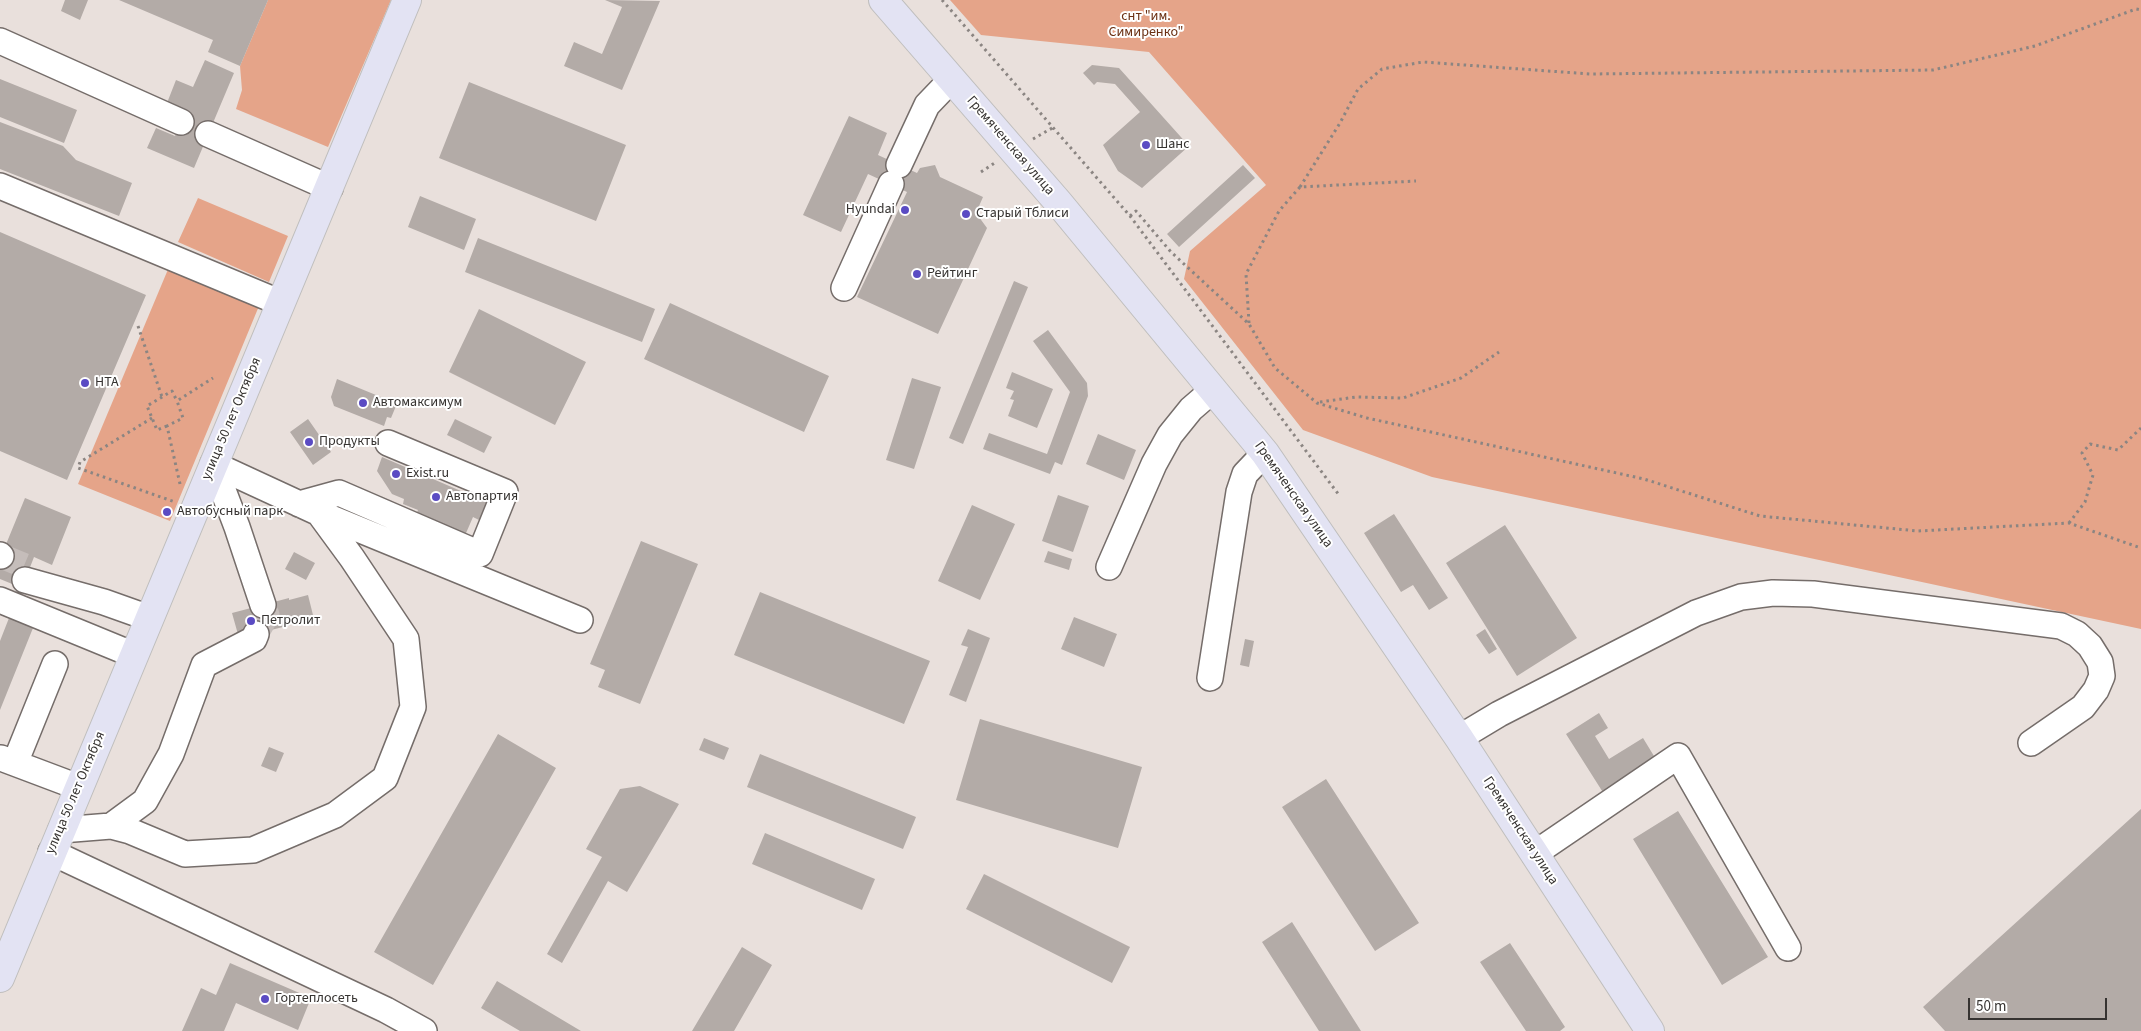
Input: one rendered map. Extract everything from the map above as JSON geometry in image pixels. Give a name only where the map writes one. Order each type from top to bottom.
[{"type":"main road","name":"улица 50 лет Октября","points":[[0,978],[78,787],[408,0]]},
{"type":"main road","name":"Гремяченская улица","points":[[883,0],[1064,208],[1265,453],[1458,738],[1650,1031]]},
{"type":"street","points":[[0,41],[181,122]]},
{"type":"street","points":[[844,288],[927,105],[951,80]]},
{"type":"street","points":[[208,134],[330,188]]},
{"type":"street","points":[[0,186],[281,303]]},
{"type":"street","points":[[1109,568],[1154,464],[1170,435],[1191,409],[1213,390]]},
{"type":"street","points":[[309,508],[339,493],[480,554],[506,492],[388,443]]},
{"type":"street","points":[[1210,678],[1239,492],[1245,474],[1265,453]]},
{"type":"street","points":[[213,464],[309,508],[580,620]]},
{"type":"street","points":[[213,464],[263,604]]},
{"type":"street","points":[[111,826],[130,831],[185,854],[253,850],[335,815],[385,778],[413,706],[406,639],[352,558],[309,508]]},
{"type":"street","points":[[27,574],[149,618]]},
{"type":"street","points":[[1458,738],[1526,700],[1696,613],[1741,597],[1773,593],[1813,594],[2061,626],[2077,634],[2090,646],[2100,662],[2102,676],[2096,690],[2083,707],[2031,743]]},
{"type":"street","points":[[0,600],[134,655]]},
{"type":"street","points":[[56,841],[111,826],[145,802],[171,754],[204,665],[254,639],[256,634]]},
{"type":"street","points":[[55,664],[8,760],[78,787]]},
{"type":"street","points":[[1534,854],[1678,756],[1788,948]]},
{"type":"street","points":[[56,841],[424,1031]]},
{"type":"path","points":[[942,0],[1130,216],[1339,495]]},
{"type":"path","points":[[1249,324],[1246,274],[1279,211],[1300,187],[1340,123],[1358,89],[1382,68],[1424,62],[1590,74],[1933,70],[2035,46],[2136,9],[2141,10]]},
{"type":"path","points":[[1300,187],[1416,181]]},
{"type":"path","points":[[1130,216],[1136,211],[1171,252],[1249,324],[1275,368],[1317,403],[1367,418],[1644,479],[1760,516],[1918,531],[2069,523],[2141,548]]},
{"type":"path","points":[[138,326],[162,397]]},
{"type":"path","points":[[1317,403],[1356,397],[1403,398],[1461,378],[1498,352]]},
{"type":"path","points":[[177,401],[213,378]]},
{"type":"path","points":[[172,391],[177,401],[183,418],[157,430],[147,406],[172,391]]},
{"type":"path","points":[[152,418],[80,462],[78,468],[177,503]]},
{"type":"path","points":[[166,426],[182,492]]},
{"type":"path","points":[[2069,523],[2085,502],[2093,475],[2082,452],[2090,444],[2118,450],[2141,428]]},
{"type":"green space","points":[[268,0],[391,0],[328,147],[236,109],[242,90],[240,66]]},
{"type":"green space","name":"снт \"им. Симиренко\"","points":[[950,0],[2141,0],[2141,629],[1432,477],[1303,430],[1184,279],[1190,251],[1266,185],[1149,52],[981,35]]},
{"type":"green space","points":[[198,198],[288,236],[269,282],[178,242]]},
{"type":"green space","points":[[169,267],[259,306],[170,521],[78,484]]},
{"type":"building","points":[[65,0],[88,0],[80,20],[61,11]]},
{"type":"building","points":[[119,0],[268,0],[240,66],[208,52],[213,40]]},
{"type":"building","points":[[605,0],[660,1],[622,90],[564,66],[574,42],[602,54],[622,7]]},
{"type":"building","points":[[205,60],[234,73],[194,168],[147,148],[156,128],[175,136],[186,111],[167,103],[176,80],[193,87]]},
{"type":"building","name":"Шанс","points":[[1092,65],[1119,68],[1189,146],[1142,188],[1118,171],[1103,145],[1140,112],[1115,84],[1097,82],[1094,85],[1083,73]]},
{"type":"building","points":[[0,79],[77,110],[64,143],[0,117]]},
{"type":"building","points":[[469,82],[626,145],[596,221],[439,158]]},
{"type":"building","points":[[849,116],[887,133],[878,155],[917,173],[920,168],[935,165],[940,177],[983,197],[976,213],[987,228],[938,334],[857,297],[907,192],[868,174],[841,232],[803,215]]},
{"type":"building","points":[[0,122],[63,146],[76,160],[132,183],[119,216],[0,169]]},
{"type":"building","points":[[1243,165],[1255,178],[1179,247],[1167,234]]},
{"type":"building","points":[[420,196],[476,219],[464,250],[408,227]]},
{"type":"building","points":[[0,232],[146,295],[67,480],[0,451]]},
{"type":"building","points":[[478,238],[655,309],[642,342],[465,272]]},
{"type":"building","points":[[1014,281],[1028,287],[963,444],[949,438]]},
{"type":"building","points":[[670,303],[829,376],[804,432],[644,359]]},
{"type":"building","points":[[479,309],[586,362],[555,425],[449,372]]},
{"type":"building","points":[[1048,330],[1087,383],[1088,396],[1062,465],[1055,462],[1050,474],[983,449],[989,433],[1047,454],[1070,392],[1033,341]]},
{"type":"building","points":[[1012,372],[1053,389],[1037,428],[1008,416],[1014,400],[1010,399],[1014,391],[1006,388]]},
{"type":"building","points":[[912,378],[941,387],[914,469],[886,460]]},
{"type":"building","name":"Автомаксимум","points":[[337,379],[393,402],[392,404],[396,406],[391,418],[387,417],[384,426],[334,406],[331,397]]},
{"type":"building","points":[[308,419],[331,452],[313,465],[290,432]]},
{"type":"building","points":[[455,419],[492,437],[484,453],[447,435]]},
{"type":"building","points":[[1098,434],[1136,450],[1124,480],[1086,464]]},
{"type":"building","name":"Автопартия","points":[[382,457],[491,504],[483,522],[473,517],[463,540],[414,519],[418,510],[403,504],[404,499],[392,494],[377,471]]},
{"type":"building","points":[[1058,495],[1089,506],[1073,552],[1042,541]]},
{"type":"building","points":[[25,498],[71,517],[52,565],[34,557],[22,588],[0,579],[0,559]]},
{"type":"building","points":[[972,505],[1015,524],[980,600],[938,581]]},
{"type":"building","points":[[1394,514],[1448,598],[1429,610],[1413,585],[1401,592],[1364,533]]},
{"type":"building","points":[[1505,525],[1577,638],[1517,676],[1446,563]]},
{"type":"building","points":[[641,541],[698,564],[640,704],[598,687],[605,670],[590,664]]},
{"type":"building","points":[[1048,551],[1072,559],[1069,570],[1044,562]]},
{"type":"building","points":[[294,552],[315,563],[306,580],[285,569]]},
{"type":"building","points":[[760,592],[930,661],[904,724],[734,655]]},
{"type":"building","points":[[308,595],[313,615],[294,619],[295,624],[239,638],[232,613]]},
{"type":"building","points":[[1074,617],[1117,634],[1104,667],[1061,649]]},
{"type":"building","points":[[9,618],[33,628],[0,710],[0,641]]},
{"type":"building","points":[[968,629],[990,638],[966,702],[949,695],[968,647],[961,645]]},
{"type":"building","points":[[1485,629],[1497,649],[1489,654],[1476,635]]},
{"type":"building","points":[[1245,639],[1254,641],[1249,667],[1240,665]]},
{"type":"building","points":[[1599,713],[1608,728],[1595,736],[1609,759],[1643,738],[1657,761],[1604,794],[1566,734]]},
{"type":"building","points":[[980,719],[1142,767],[1118,848],[956,800]]},
{"type":"building","points":[[498,734],[556,768],[433,985],[374,952]]},
{"type":"building","points":[[704,738],[729,748],[724,760],[699,750]]},
{"type":"building","points":[[269,747],[284,753],[276,772],[261,766]]},
{"type":"building","points":[[760,754],[916,817],[903,849],[747,787]]},
{"type":"building","points":[[1326,779],[1419,923],[1375,951],[1282,807]]},
{"type":"building","points":[[640,786],[679,804],[627,892],[608,881],[562,963],[547,954],[602,857],[586,849],[620,789]]},
{"type":"building","points":[[2141,809],[2141,1031],[1945,1031],[1923,1007]]},
{"type":"building","points":[[1678,811],[1768,957],[1722,985],[1633,839]]},
{"type":"building","points":[[765,833],[875,879],[862,910],[752,864]]},
{"type":"building","points":[[984,874],[1130,947],[1112,983],[966,909]]},
{"type":"building","points":[[1292,922],[1361,1031],[1319,1031],[1262,942]]},
{"type":"building","points":[[1510,943],[1565,1027],[1560,1031],[1526,1031],[1480,962]]},
{"type":"building","points":[[742,947],[772,965],[734,1031],[692,1031]]},
{"type":"building","points":[[230,963],[311,998],[298,1030],[236,1003],[224,1031],[182,1031],[201,988],[216,995]]},
{"type":"building","points":[[497,981],[581,1031],[520,1031],[481,1008]]},
{"type":"tunnel","points":[[1,556],[30,568]]},
{"type":"tunnel","points":[[256,634],[267,615],[263,605]]},
{"type":"place","name":"Шанс","points":[[1146,145]]},
{"type":"place","name":"Hyundai","points":[[905,210]]},
{"type":"place","name":"Старый Тблиси","points":[[966,214]]},
{"type":"place","name":"Рейтинг","points":[[917,274]]},
{"type":"place","name":"НТА","points":[[85,383]]},
{"type":"place","name":"Автомаксимум","points":[[363,403]]},
{"type":"place","name":"Продукты","points":[[309,442]]},
{"type":"place","name":"Exist.ru","points":[[396,474]]},
{"type":"place","name":"Автопартия","points":[[436,497]]},
{"type":"place","name":"Автобусный парк","points":[[167,512]]},
{"type":"place","name":"Петролит","points":[[251,621]]},
{"type":"place","name":"Гортеплосеть","points":[[265,999]]}]
